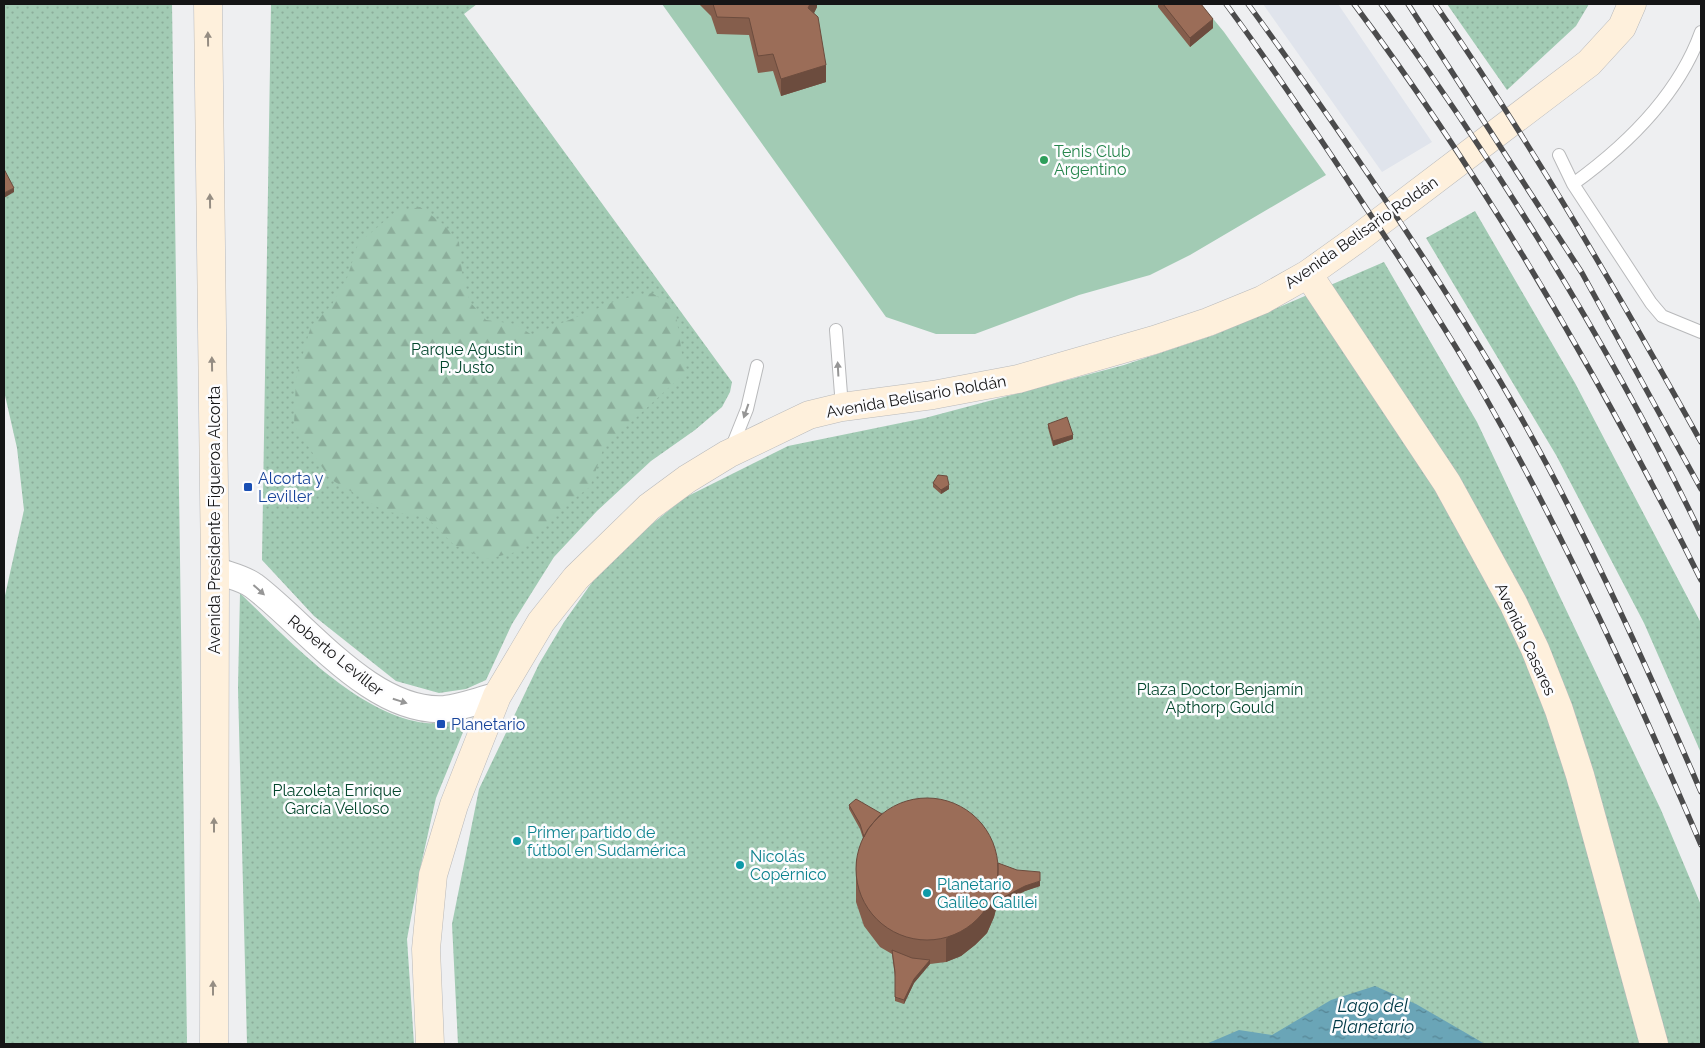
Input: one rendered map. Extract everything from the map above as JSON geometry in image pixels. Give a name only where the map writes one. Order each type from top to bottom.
[{"type":"street","name":"Avenida Presidente Figueroa Alcorta","points":[[208,4],[216,570],[213,1042]]},
{"type":"street","name":"Avenida Belisario Roldán","points":[[430,1044],[426,949],[433,875],[454,805],[497,696],[541,622],[576,578],[649,507],[687,479],[728,454],[809,415],[842,407],[1018,379],[1208,322],[1262,300],[1308,274],[1365,233],[1589,63],[1622,28],[1632,4]]},
{"type":"street","name":"Avenida Casares","points":[[1308,274],[1448,483],[1513,604],[1534,649],[1559,710],[1580,775],[1654,1044]]},
{"type":"street","name":"Roberto Leviller","points":[[216,570],[253,584],[325,650],[389,698],[420,707],[445,709],[497,696]]},
{"type":"lane","points":[[1573,184],[1603,163],[1630,139],[1679,76],[1694,52],[1701,32]]},
{"type":"lane","points":[[1559,154],[1573,184],[1656,310],[1662,316],[1701,332]]},
{"type":"lane","points":[[836,330],[842,407]]},
{"type":"lane","points":[[728,454],[747,409],[757,366]]},
{"type":"shaded area","points":[[1263,4],[1338,4],[1432,142],[1382,172]]},
{"type":"green space","points":[[4,4],[172,4],[187,1044],[4,1044],[4,600],[24,510],[17,448],[4,391]]},
{"type":"green space","name":"Parque Agustin P. Justo","points":[[271,4],[477,4],[464,14],[732,382],[730,392],[722,407],[695,430],[651,461],[597,511],[554,557],[512,624],[486,680],[466,689],[439,693],[396,681],[314,616],[262,560]]},
{"type":"green space","name":"Tenis Club Argentino","points":[[662,4],[1201,4],[1224,32],[1326,175],[1190,255],[1150,275],[1079,295],[975,334],[936,334],[886,317]]},
{"type":"green space","points":[[1447,4],[1589,4],[1576,26],[1507,90]]},
{"type":"green space","points":[[420,207],[442,223],[459,242],[462,272],[470,302],[486,320],[515,324],[532,335],[621,299],[652,293],[675,308],[682,354],[687,371],[604,447],[590,487],[556,512],[520,551],[487,559],[454,545],[425,516],[386,512],[330,479],[294,425],[296,378],[311,326],[331,306],[347,278],[358,244],[395,212]]},
{"type":"green space","points":[[1475,211],[1575,383],[1701,623],[1701,753],[1644,623],[1556,455],[1426,238]]},
{"type":"green space","name":"Plaza Doctor Benjamín Apthorp Gould","points":[[1384,262],[1477,422],[1661,810],[1701,905],[1701,1044],[458,1044],[452,924],[479,789],[539,664],[564,622],[593,581],[636,537],[684,498],[788,446],[925,418],[1124,365],[1214,335]]},
{"type":"green space","name":"Plazoleta Enrique García Velloso","points":[[240,593],[301,652],[350,691],[375,706],[401,717],[426,723],[468,720],[436,798],[407,939],[414,1044],[247,1044],[238,688]]},
{"type":"water","name":"Lago del Planetario","points":[[1375,986],[1416,1004],[1485,1044],[1206,1044],[1239,1030],[1272,1035],[1331,1000]]},
{"type":"building","points":[[713,4],[810,4],[808,8],[818,17],[826,65],[781,79],[773,54],[758,56],[749,18],[717,17]]},
{"type":"building","points":[[1163,4],[1201,4],[1213,19],[1190,38]]},
{"type":"building","points":[[4,169],[14,188],[4,193]]},
{"type":"building","points":[[1067,417],[1073,435],[1053,441],[1048,424]]},
{"type":"building","points":[[938,475],[947,476],[949,485],[941,490],[933,483]]},
{"type":"building","name":"Planetario Galileo Galilei","points":[[927,798],[941,799],[954,803],[967,810],[977,819],[986,829],[993,842],[997,855],[997,883],[993,896],[986,909],[977,919],[967,928],[954,935],[941,939],[927,940],[913,939],[900,935],[887,928],[877,919],[868,909],[861,896],[857,883],[856,869],[857,855],[861,842],[868,829],[877,819],[887,810],[900,803],[913,799]]},
{"type":"building","points":[[856,799],[882,814],[868,829],[864,837],[860,824],[849,805]]},
{"type":"building","points":[[998,863],[1017,870],[1040,872],[1040,881],[1025,886],[998,900]]},
{"type":"building","points":[[892,950],[912,958],[930,960],[914,979],[904,1000],[895,997],[895,972]]},
{"type":"railway","points":[[1226,4],[1298,105],[1397,254],[1483,393],[1571,560],[1651,730],[1701,845]]},
{"type":"railway","points":[[1248,4],[1314,96],[1441,284],[1500,381],[1555,480],[1607,584],[1701,792]]},
{"type":"railway","points":[[1354,4],[1451,142],[1540,284],[1583,357],[1701,580]]},
{"type":"railway","points":[[1381,4],[1469,131],[1553,262],[1630,397],[1667,465],[1701,534]]},
{"type":"railway","points":[[1408,4],[1582,273],[1701,489]]},
{"type":"railway","points":[[1435,4],[1540,165],[1638,330],[1701,442]]},
{"type":"place","name":"Tenis Club Argentino","points":[[1044,160]]},
{"type":"place","name":"Alcorta y Leviller","points":[[248,487]]},
{"type":"place","name":"Planetario","points":[[441,724]]},
{"type":"place","name":"Primer partido de fútbol en Sudamérica","points":[[517,841]]},
{"type":"place","name":"Nicolás Copérnico","points":[[740,865]]},
{"type":"place","name":"Planetario Galileo Galilei","points":[[927,893]]}]
